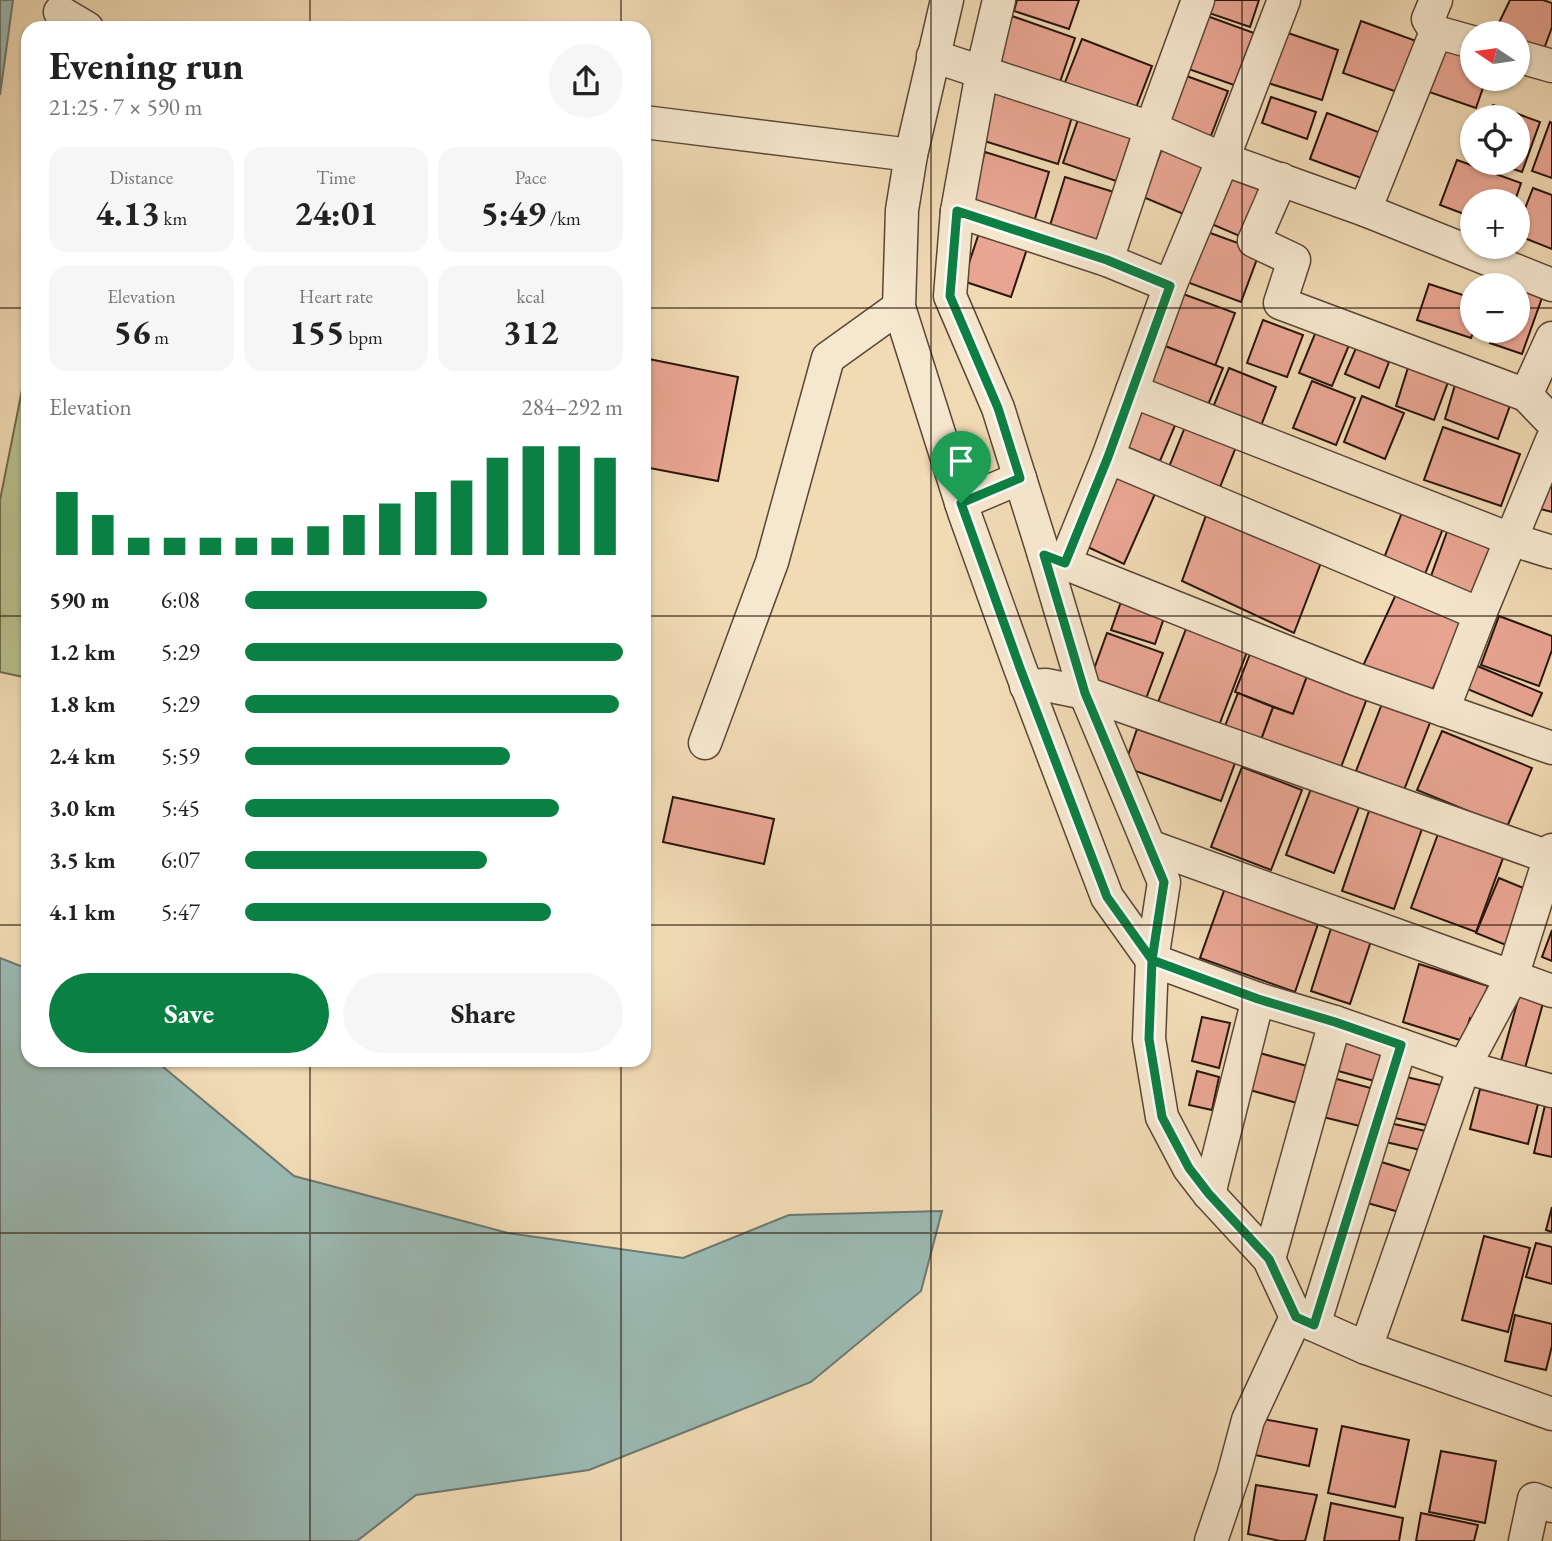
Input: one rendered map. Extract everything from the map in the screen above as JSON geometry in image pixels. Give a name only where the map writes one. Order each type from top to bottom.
[{"type":"street","points":[[947,0],[911,155],[902,210],[899,307],[961,503],[1107,897],[1152,960],[1258,999],[1335,1022],[1464,1067],[1552,1091]]},
{"type":"street","points":[[999,0],[982,72],[957,211],[950,296],[998,408],[1020,478],[1055,559],[1085,693],[1164,882],[1152,960],[1149,1039],[1162,1117],[1189,1168],[1209,1194],[1269,1259],[1305,1321],[1366,1348],[1552,1414]]},
{"type":"street","points":[[1107,260],[1198,0]]},
{"type":"street","points":[[1055,559],[1108,457],[1170,286],[1223,159],[1284,0]]},
{"type":"street","points":[[1436,0],[1429,19],[1436,32],[1460,39]]},
{"type":"street","points":[[60,12],[75,21]]},
{"type":"street","points":[[1365,211],[1436,32]]},
{"type":"street","points":[[933,56],[1151,128],[1223,159],[1282,179],[1552,285]]},
{"type":"street","points":[[1530,59],[1552,66]]},
{"type":"street","points":[[651,123],[911,155]]},
{"type":"street","points":[[1282,179],[1254,241],[1294,260],[1280,303],[1526,395],[1552,422]]},
{"type":"street","points":[[957,211],[1107,260],[1170,286]]},
{"type":"street","points":[[705,743],[772,562],[828,358],[899,307]]},
{"type":"street","points":[[1526,395],[1552,338]]},
{"type":"street","points":[[1132,391],[1510,540],[1552,552]]},
{"type":"street","points":[[1443,710],[1552,440]]},
{"type":"street","points":[[1108,457],[1480,614]]},
{"type":"street","points":[[961,503],[1020,478]]},
{"type":"street","points":[[1055,559],[1355,679],[1552,748]]},
{"type":"street","points":[[1027,686],[1046,685],[1085,693],[1551,854],[1512,977],[1464,1067],[1366,1348]]},
{"type":"street","points":[[1149,846],[1552,991]]},
{"type":"street","points":[[1209,1194],[1258,999]]},
{"type":"street","points":[[1269,1259],[1335,1022]]},
{"type":"street","points":[[1211,1541],[1248,1420],[1305,1321],[1401,1045]]},
{"type":"street","points":[[1525,1541],[1534,1499],[1552,1506]]},
{"type":"green space","points":[[21,395],[21,676],[0,672],[0,500]]},
{"type":"water","points":[[0,0],[13,0],[0,95]]},
{"type":"water","points":[[0,958],[21,966],[21,1067],[163,1067],[294,1176],[508,1233],[683,1258],[789,1215],[942,1211],[921,1291],[811,1382],[589,1470],[416,1495],[357,1541],[0,1541]]},
{"type":"building","points":[[1017,0],[1079,0],[1069,29],[1014,11]]},
{"type":"building","points":[[1207,0],[1259,0],[1250,27],[1203,11]]},
{"type":"building","points":[[1510,0],[1543,0],[1552,3],[1552,27],[1541,57],[1530,53],[1530,21],[1500,21]]},
{"type":"building","points":[[1199,13],[1254,33],[1234,85],[1180,66]]},
{"type":"building","points":[[1012,16],[1075,38],[1060,82],[997,60]]},
{"type":"building","points":[[1361,21],[1419,42],[1400,93],[1343,73]]},
{"type":"building","points":[[1282,31],[1338,50],[1322,100],[1265,82]]},
{"type":"building","points":[[1082,39],[1152,66],[1134,113],[1064,85]]},
{"type":"building","points":[[1445,46],[1460,51],[1460,91],[1482,91],[1477,105],[1467,105],[1429,92]]},
{"type":"building","points":[[1181,74],[1228,91],[1209,141],[1163,123]]},
{"type":"building","points":[[994,85],[1074,110],[1058,164],[978,139]]},
{"type":"building","points":[[1271,97],[1316,112],[1307,139],[1262,123]]},
{"type":"building","points":[[1081,111],[1145,133],[1128,185],[1063,163]]},
{"type":"building","points":[[1327,113],[1381,133],[1364,179],[1310,159]]},
{"type":"building","points":[[1530,118],[1540,122],[1530,150]]},
{"type":"building","points":[[1550,122],[1552,123],[1552,178],[1532,171]]},
{"type":"building","points":[[1164,144],[1214,165],[1193,218],[1143,197]]},
{"type":"building","points":[[985,152],[1049,172],[1034,222],[970,203]]},
{"type":"building","points":[[1457,160],[1460,161],[1460,175],[1499,175],[1521,183],[1519,189],[1460,189],[1460,212],[1440,205]]},
{"type":"building","points":[[1223,168],[1262,187],[1242,237],[1202,220]]},
{"type":"building","points":[[1065,177],[1117,193],[1100,248],[1048,232]]},
{"type":"building","points":[[1533,188],[1552,195],[1552,249],[1530,240],[1530,196]]},
{"type":"building","points":[[980,230],[1028,246],[1011,297],[963,281]]},
{"type":"building","points":[[1202,230],[1260,251],[1241,302],[1184,281]]},
{"type":"building","points":[[1429,284],[1460,294],[1460,334],[1417,320]]},
{"type":"building","points":[[1530,289],[1543,295],[1530,332]]},
{"type":"building","points":[[1175,291],[1235,313],[1215,366],[1157,343]]},
{"type":"building","points":[[1263,320],[1303,335],[1287,377],[1247,363]]},
{"type":"building","points":[[1319,324],[1352,338],[1332,386],[1299,373]]},
{"type":"building","points":[[1157,343],[1223,368],[1206,410],[1140,385]]},
{"type":"building","points":[[1490,343],[1526,343],[1522,354]]},
{"type":"building","points":[[1356,348],[1389,362],[1379,388],[1345,374]]},
{"type":"building","points":[[1411,358],[1451,374],[1434,420],[1396,406]]},
{"type":"building","points":[[651,359],[738,377],[718,481],[651,468]]},
{"type":"building","points":[[1229,368],[1276,387],[1257,436],[1209,417]]},
{"type":"building","points":[[1457,378],[1512,400],[1498,439],[1445,419]]},
{"type":"building","points":[[1312,381],[1355,398],[1336,445],[1293,428]]},
{"type":"building","points":[[1362,396],[1404,413],[1385,459],[1344,442]]},
{"type":"building","points":[[1141,400],[1179,416],[1160,461],[1122,445]]},
{"type":"building","points":[[1187,422],[1238,442],[1220,487],[1169,467]]},
{"type":"building","points":[[1443,427],[1520,454],[1501,506],[1424,480]]},
{"type":"building","points":[[1113,467],[1158,487],[1124,564],[1079,543]]},
{"type":"building","points":[[1541,479],[1552,482],[1552,512],[1533,507]]},
{"type":"building","points":[[1209,507],[1322,560],[1294,633],[1182,581]]},
{"type":"building","points":[[1403,510],[1444,526],[1425,574],[1384,558]]},
{"type":"building","points":[[1448,529],[1494,546],[1475,596],[1430,579]]},
{"type":"building","points":[[1397,592],[1463,623],[1428,699],[1362,668]]},
{"type":"building","points":[[1123,596],[1166,612],[1155,644],[1111,630]]},
{"type":"building","points":[[1499,616],[1552,636],[1552,650],[1539,686],[1481,665]]},
{"type":"building","points":[[1189,621],[1250,644],[1218,728],[1157,705]]},
{"type":"building","points":[[1107,633],[1163,653],[1144,704],[1089,683]]},
{"type":"building","points":[[1252,649],[1309,671],[1293,714],[1235,692]]},
{"type":"building","points":[[1475,665],[1542,693],[1532,716],[1465,688]]},
{"type":"building","points":[[1309,671],[1369,693],[1338,775],[1259,745],[1273,707],[1293,714]]},
{"type":"building","points":[[1238,693],[1273,707],[1259,745],[1223,731]]},
{"type":"building","points":[[1383,701],[1431,720],[1404,790],[1356,771]]},
{"type":"building","points":[[1137,729],[1235,763],[1221,801],[1124,767]]},
{"type":"building","points":[[1442,731],[1532,768],[1507,827],[1417,790]]},
{"type":"building","points":[[1242,767],[1302,790],[1271,870],[1211,847]]},
{"type":"building","points":[[1312,786],[1360,804],[1334,873],[1286,855]]},
{"type":"building","points":[[673,797],[774,819],[764,864],[663,842]]},
{"type":"building","points":[[1371,805],[1424,823],[1394,909],[1342,891]]},
{"type":"building","points":[[1442,823],[1507,847],[1476,932],[1411,908]]},
{"type":"building","points":[[1499,878],[1533,892],[1511,947],[1476,933]]},
{"type":"building","points":[[1225,888],[1319,921],[1295,992],[1200,958]]},
{"type":"building","points":[[1333,922],[1373,935],[1350,1004],[1311,991]]},
{"type":"building","points":[[1552,930],[1552,961],[1542,957]]},
{"type":"building","points":[[1419,964],[1488,986],[1477,1020],[1470,1018],[1463,1041],[1403,1022]]},
{"type":"building","points":[[1521,989],[1545,996],[1525,1068],[1501,1061]]},
{"type":"building","points":[[1202,1017],[1230,1023],[1219,1068],[1192,1061]]},
{"type":"building","points":[[1342,1033],[1395,1047],[1385,1084],[1331,1069]]},
{"type":"building","points":[[1256,1052],[1307,1066],[1297,1103],[1246,1089]]},
{"type":"building","points":[[1197,1071],[1219,1077],[1212,1110],[1189,1105]]},
{"type":"building","points":[[1398,1075],[1440,1085],[1430,1126],[1395,1118],[1400,1098]]},
{"type":"building","points":[[1333,1078],[1378,1090],[1368,1128],[1323,1117]]},
{"type":"building","points":[[1480,1089],[1538,1104],[1528,1144],[1470,1129]]},
{"type":"building","points":[[1545,1105],[1552,1106],[1552,1157],[1534,1153]]},
{"type":"building","points":[[1385,1122],[1430,1132],[1425,1151],[1381,1141]]},
{"type":"building","points":[[1368,1158],[1411,1171],[1399,1212],[1357,1200]]},
{"type":"building","points":[[1552,1207],[1552,1232],[1546,1230]]},
{"type":"building","points":[[1484,1236],[1530,1248],[1508,1332],[1462,1320]]},
{"type":"building","points":[[1536,1243],[1552,1247],[1552,1284],[1526,1277]]},
{"type":"building","points":[[1515,1315],[1552,1324],[1552,1346],[1546,1370],[1505,1361]]},
{"type":"building","points":[[1263,1419],[1317,1429],[1309,1466],[1255,1455]]},
{"type":"building","points":[[1342,1426],[1409,1440],[1395,1507],[1328,1493]]},
{"type":"building","points":[[1441,1451],[1496,1461],[1485,1523],[1429,1512]]},
{"type":"building","points":[[1256,1485],[1317,1495],[1305,1541],[1280,1541],[1248,1534]]},
{"type":"building","points":[[1331,1503],[1403,1518],[1399,1541],[1324,1541]]},
{"type":"building","points":[[1421,1513],[1478,1525],[1474,1541],[1416,1541]]},
{"type":"route","points":[[961,503],[1020,478],[998,408],[950,296],[957,211],[1107,260],[1170,286],[1108,457],[1065,563],[1044,555],[1085,693],[1164,882],[1152,960],[1258,999],[1401,1045],[1314,1325],[1296,1317],[1269,1259],[1209,1194],[1189,1168],[1162,1117],[1149,1039],[1152,960],[1107,897],[1074,814],[961,503]]}]
